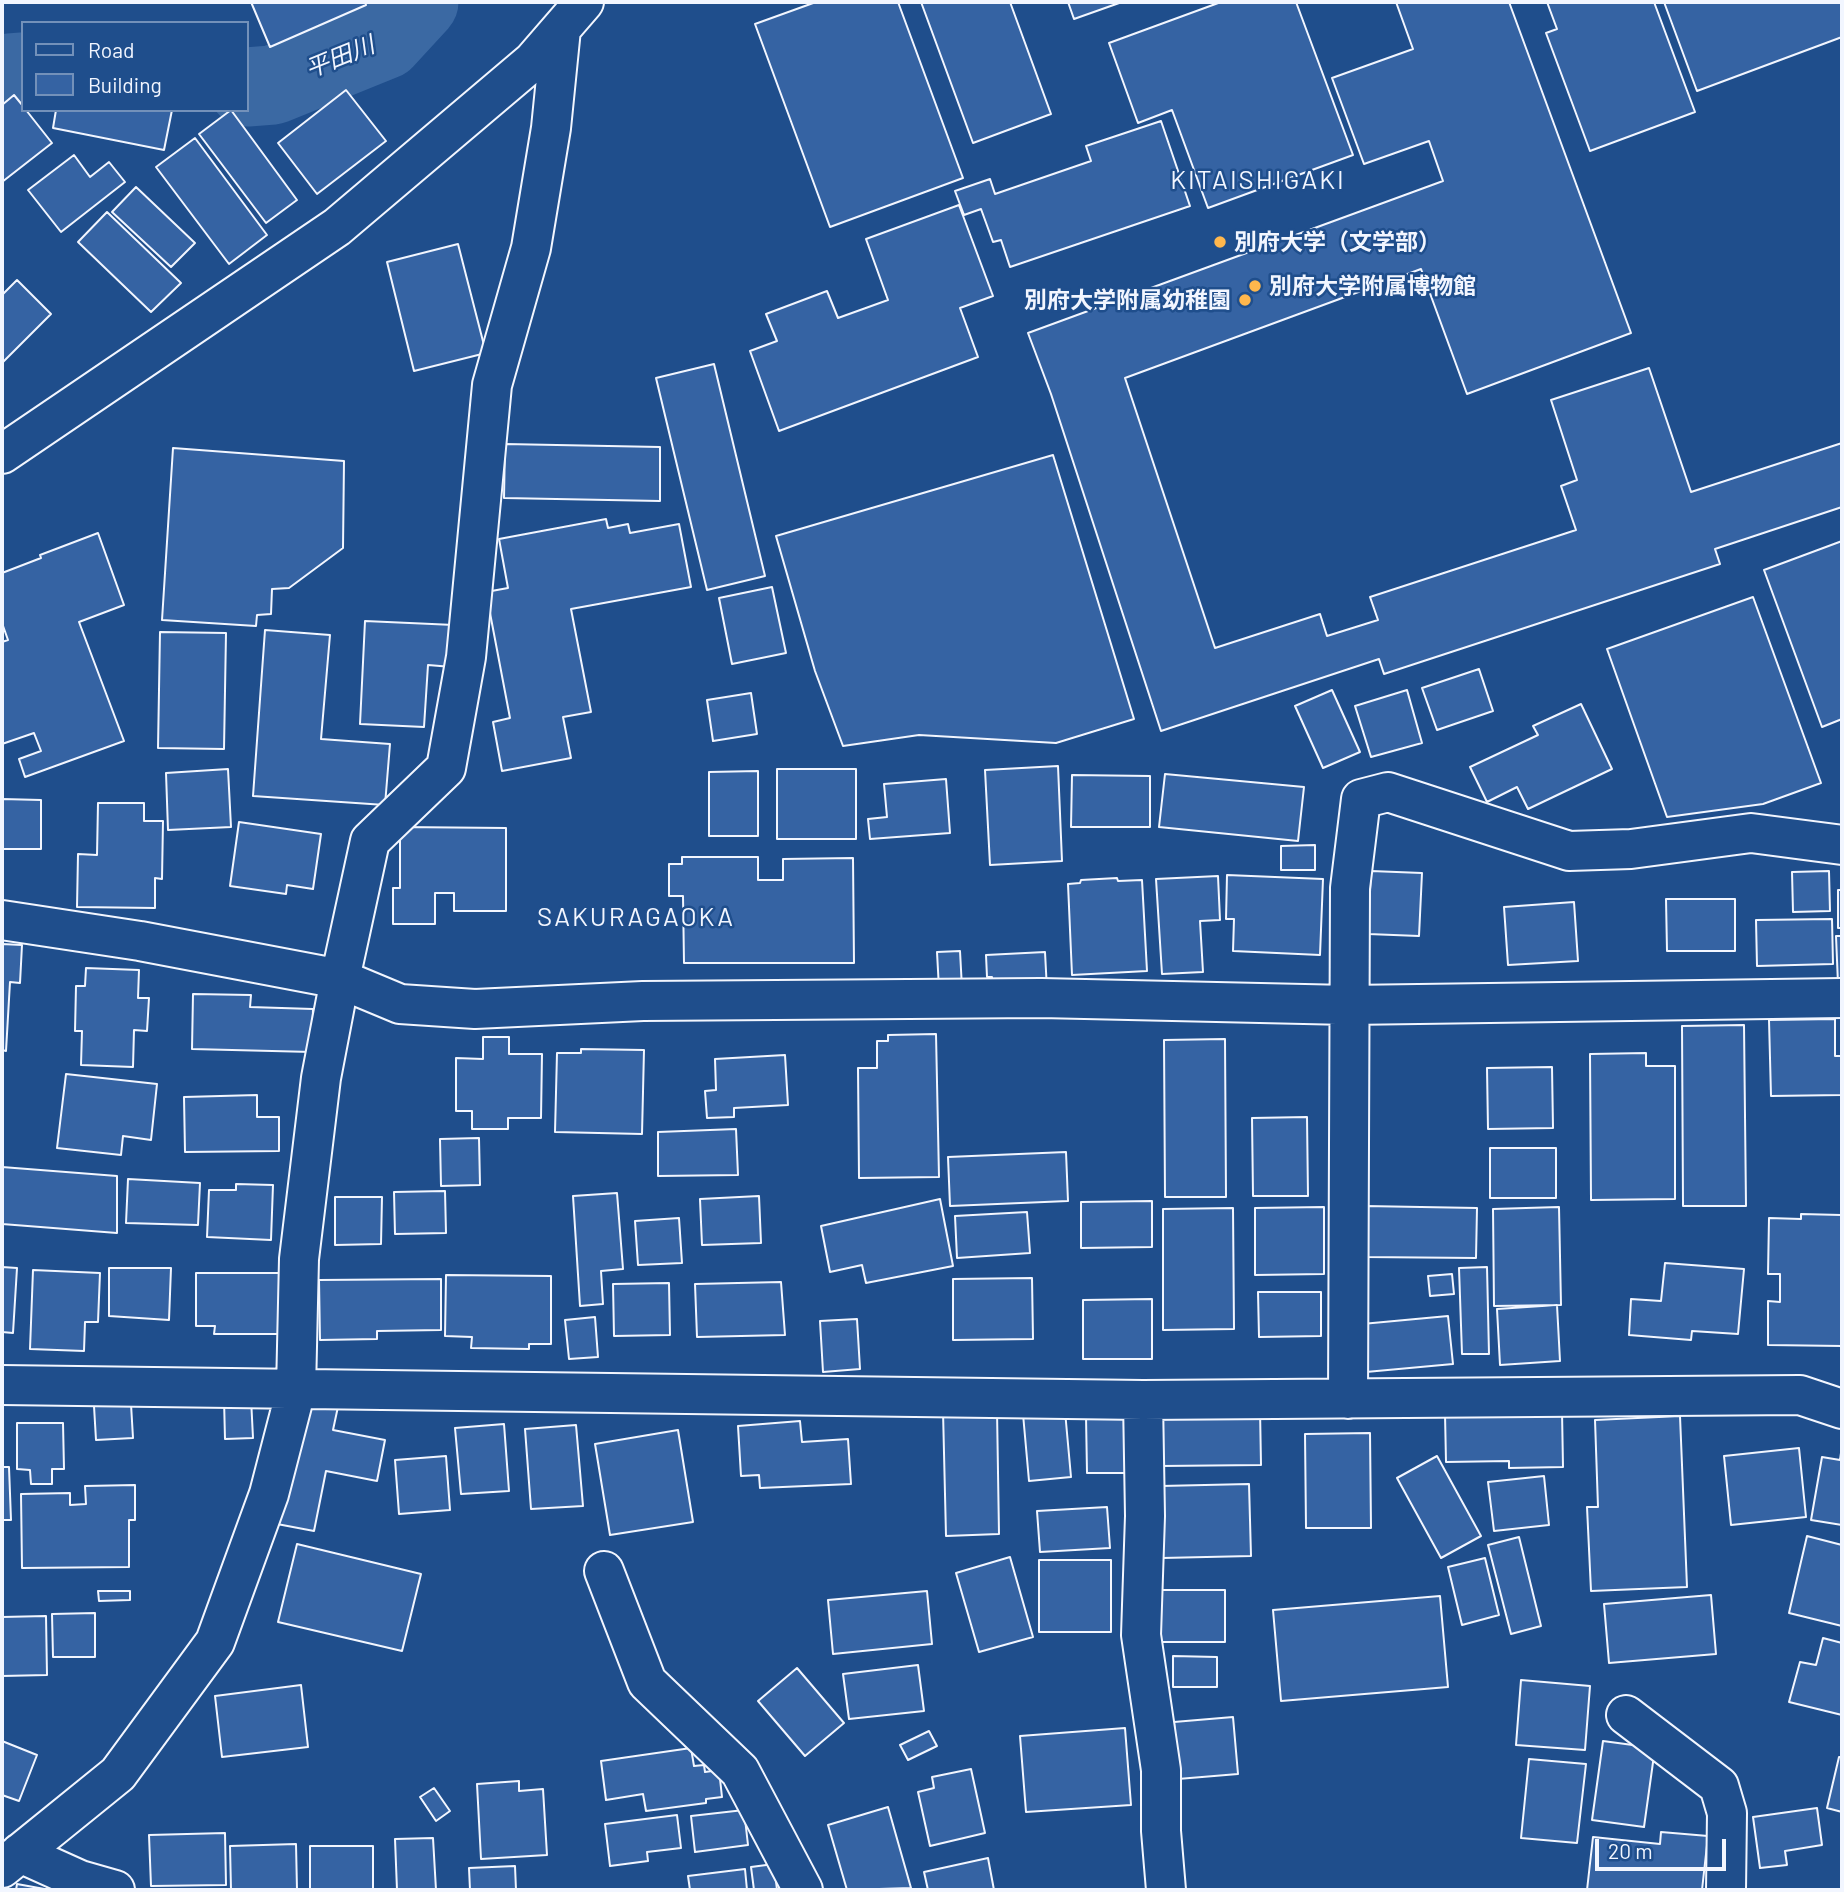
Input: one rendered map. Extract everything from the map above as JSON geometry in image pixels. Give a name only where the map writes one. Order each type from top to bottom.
[{"type":"street","points":[[2,454],[337,227],[533,61],[572,15]]},
{"type":"street","points":[[11,1861],[118,1774],[215,1642],[269,1494],[296,1390],[299,1259],[321,1078],[340,979],[370,841],[446,768],[466,657],[492,384],[531,248],[572,15]]},
{"type":"street","points":[[1348,1399],[1350,888],[1361,799],[1388,792],[1569,851],[1631,849],[1751,833],[1842,845]]},
{"type":"street","points":[[2,920],[140,941],[340,979],[400,1004],[475,1009],[643,1001],[1041,998],[1348,1005],[1842,998]]},
{"type":"street","points":[[2,1385],[1143,1400],[1800,1395],[1842,1409]]},
{"type":"street","points":[[1143,1400],[1145,1516],[1141,1635],[1161,1770],[1161,1831],[1166,1890]]},
{"type":"street","points":[[604,1571],[647,1682],[740,1771],[803,1890]]},
{"type":"street","points":[[1626,1715],[1719,1786],[1727,1813],[1726,1890]]},
{"type":"street","points":[[11,1861],[115,1890]]},
{"type":"building","points":[[251,2],[365,2],[366,5],[270,47]]},
{"type":"building","points":[[816,2],[898,2],[963,178],[830,227],[755,24]]},
{"type":"building","points":[[921,2],[1010,2],[1051,114],[973,143]]},
{"type":"building","points":[[1068,2],[1122,2],[1074,19]]},
{"type":"building","points":[[1221,2],[1296,2],[1353,155],[1208,208],[1172,110],[1138,123],[1109,43]]},
{"type":"building","points":[[1396,2],[1509,2],[1631,333],[1467,394],[1421,269],[1125,378],[1215,648],[1320,614],[1327,636],[1378,620],[1370,597],[1576,530],[1561,486],[1577,480],[1551,400],[1649,368],[1691,492],[1842,443],[1842,507],[1715,549],[1720,564],[1384,674],[1379,659],[1161,731],[1051,394],[1028,333],[1443,181],[1429,141],[1364,164],[1332,78],[1413,49]]},
{"type":"building","points":[[1547,2],[1654,2],[1695,112],[1590,151],[1546,33],[1557,29]]},
{"type":"building","points":[[1664,2],[1842,2],[1842,37],[1697,91]]},
{"type":"building","points":[[346,90],[386,141],[317,194],[278,143]]},
{"type":"building","points":[[14,95],[21,104],[21,112],[28,112],[52,143],[2,182],[2,105]]},
{"type":"building","points":[[56,112],[172,112],[164,150],[53,128]]},
{"type":"building","points":[[228,112],[232,112],[297,200],[266,223],[199,134]]},
{"type":"building","points":[[1161,121],[1190,206],[1010,267],[1001,240],[993,242],[981,209],[964,215],[955,191],[990,179],[995,194],[1091,161],[1086,146]]},
{"type":"building","points":[[195,138],[267,235],[229,264],[156,167]]},
{"type":"building","points":[[74,155],[90,177],[109,162],[125,182],[61,232],[28,190]]},
{"type":"building","points":[[136,187],[195,243],[171,267],[112,212]]},
{"type":"building","points":[[959,205],[993,296],[960,308],[978,357],[779,431],[750,351],[777,341],[766,314],[827,291],[838,318],[888,300],[866,239]]},
{"type":"building","points":[[107,212],[181,283],[151,312],[78,242]]},
{"type":"building","points":[[458,244],[486,353],[414,371],[387,262]]},
{"type":"building","points":[[17,280],[51,314],[2,363],[2,295]]},
{"type":"building","points":[[714,364],[765,576],[707,590],[656,378]]},
{"type":"building","points":[[505,444],[660,447],[660,501],[504,498]]},
{"type":"building","points":[[173,448],[344,461],[343,548],[289,588],[272,589],[271,614],[257,615],[256,626],[162,620]]},
{"type":"building","points":[[1053,455],[1134,719],[1056,743],[919,735],[843,746],[815,671],[776,536]]},
{"type":"building","points":[[606,519],[608,528],[628,524],[630,533],[679,524],[691,587],[571,609],[591,712],[563,717],[571,758],[502,771],[493,722],[510,718],[486,592],[508,588],[499,539]]},
{"type":"building","points":[[98,533],[124,605],[79,622],[124,741],[25,777],[19,759],[41,751],[34,733],[2,744],[2,642],[8,640],[2,623],[2,573]]},
{"type":"building","points":[[1842,541],[1842,719],[1822,727],[1764,570]]},
{"type":"building","points":[[772,587],[786,653],[732,664],[719,598]]},
{"type":"building","points":[[1753,597],[1821,783],[1763,804],[1667,817],[1607,649]]},
{"type":"building","points":[[365,621],[454,625],[452,667],[428,665],[424,727],[360,724]]},
{"type":"building","points":[[265,630],[330,635],[321,739],[390,744],[385,805],[253,796]]},
{"type":"building","points":[[160,632],[226,633],[224,749],[158,748]]},
{"type":"building","points":[[1479,669],[1493,711],[1437,730],[1422,688]]},
{"type":"building","points":[[1332,690],[1360,752],[1323,768],[1295,706]]},
{"type":"building","points":[[1407,690],[1422,743],[1371,757],[1355,706]]},
{"type":"building","points":[[751,693],[757,734],[713,741],[707,700]]},
{"type":"building","points":[[1581,704],[1612,769],[1528,809],[1517,787],[1487,802],[1470,767],[1538,735],[1533,726]]},
{"type":"building","points":[[1058,766],[1062,861],[990,865],[985,770]]},
{"type":"building","points":[[228,769],[231,827],[168,830],[166,773]]},
{"type":"building","points":[[777,769],[856,769],[856,839],[777,839]]},
{"type":"building","points":[[758,771],[758,836],[709,836],[709,772]]},
{"type":"building","points":[[1165,774],[1304,787],[1298,841],[1159,827]]},
{"type":"building","points":[[1072,775],[1150,776],[1150,827],[1071,827]]},
{"type":"building","points":[[946,779],[950,833],[870,839],[868,819],[887,817],[884,784]]},
{"type":"building","points":[[2,799],[41,800],[41,849],[2,849]]},
{"type":"building","points":[[98,803],[144,803],[144,821],[163,821],[162,879],[155,878],[155,908],[77,907],[78,854],[97,855]]},
{"type":"building","points":[[239,822],[321,834],[313,889],[287,885],[286,894],[230,886]]},
{"type":"building","points":[[400,827],[506,828],[506,911],[454,911],[454,893],[435,893],[435,924],[393,924],[393,888],[400,888]]},
{"type":"building","points":[[1315,845],[1315,870],[1281,870],[1281,846]]},
{"type":"building","points":[[682,857],[758,857],[758,880],[783,880],[783,859],[853,858],[854,963],[684,963],[683,896],[669,896],[669,864],[682,864]]},
{"type":"building","points":[[1371,871],[1422,873],[1419,936],[1368,934]]},
{"type":"building","points":[[1829,871],[1830,911],[1793,912],[1792,872]]},
{"type":"building","points":[[1227,875],[1323,879],[1320,955],[1233,951],[1234,919],[1226,919]]},
{"type":"building","points":[[1218,876],[1220,920],[1200,921],[1203,972],[1162,974],[1156,879]]},
{"type":"building","points":[[1117,878],[1118,881],[1142,880],[1147,971],[1072,975],[1068,884],[1080,883],[1081,880]]},
{"type":"building","points":[[1838,890],[1842,890],[1842,928],[1838,928]]},
{"type":"building","points":[[1666,899],[1735,899],[1735,951],[1667,951]]},
{"type":"building","points":[[1574,902],[1578,961],[1508,965],[1504,907]]},
{"type":"building","points":[[1832,919],[1833,964],[1757,966],[1756,920]]},
{"type":"building","points":[[1836,936],[1842,936],[1842,983],[1838,984]]},
{"type":"building","points":[[2,944],[22,945],[20,983],[10,982],[6,1051],[2,1050]]},
{"type":"building","points":[[960,951],[962,988],[939,989],[937,952]]},
{"type":"building","points":[[1045,952],[1047,990],[993,992],[992,977],[987,977],[986,955]]},
{"type":"building","points":[[86,968],[139,970],[138,998],[149,998],[147,1031],[134,1030],[133,1067],[81,1065],[82,1031],[75,1031],[76,986],[85,986]]},
{"type":"building","points":[[193,994],[251,995],[250,1007],[313,1009],[312,1052],[192,1049]]},
{"type":"building","points":[[1835,1019],[1835,1056],[1842,1056],[1842,1095],[1771,1096],[1769,1020]]},
{"type":"building","points":[[1744,1025],[1746,1206],[1683,1206],[1682,1026]]},
{"type":"building","points":[[936,1034],[939,1177],[859,1178],[858,1068],[877,1068],[877,1041],[888,1041],[888,1035]]},
{"type":"building","points":[[483,1037],[509,1037],[509,1054],[542,1054],[541,1118],[508,1118],[508,1129],[472,1129],[472,1111],[456,1111],[456,1058],[483,1059]]},
{"type":"building","points":[[1225,1039],[1226,1197],[1165,1197],[1164,1040]]},
{"type":"building","points":[[581,1049],[644,1050],[642,1134],[555,1132],[557,1053],[581,1053]]},
{"type":"building","points":[[1646,1053],[1646,1066],[1675,1066],[1675,1199],[1591,1200],[1590,1054]]},
{"type":"building","points":[[785,1055],[788,1105],[734,1108],[734,1117],[707,1118],[705,1091],[716,1090],[715,1059]]},
{"type":"building","points":[[1552,1067],[1553,1128],[1488,1129],[1487,1068]]},
{"type":"building","points":[[66,1074],[157,1084],[151,1140],[123,1136],[121,1155],[57,1148]]},
{"type":"building","points":[[257,1095],[257,1117],[279,1117],[279,1151],[185,1152],[184,1097]]},
{"type":"building","points":[[1307,1117],[1308,1196],[1253,1196],[1252,1118]]},
{"type":"building","points":[[736,1129],[738,1175],[658,1176],[658,1132]]},
{"type":"building","points":[[479,1138],[480,1185],[441,1186],[440,1139]]},
{"type":"building","points":[[1490,1148],[1556,1148],[1556,1198],[1490,1198]]},
{"type":"building","points":[[1066,1152],[1068,1201],[950,1206],[948,1157]]},
{"type":"building","points":[[2,1167],[117,1176],[117,1233],[2,1224]]},
{"type":"building","points":[[128,1179],[200,1183],[198,1225],[126,1223]]},
{"type":"building","points":[[236,1184],[273,1185],[271,1240],[207,1237],[209,1190],[236,1190]]},
{"type":"building","points":[[445,1191],[446,1233],[395,1234],[394,1192]]},
{"type":"building","points":[[617,1193],[623,1269],[601,1271],[603,1304],[580,1306],[573,1196]]},
{"type":"building","points":[[759,1196],[761,1243],[702,1245],[700,1199]]},
{"type":"building","points":[[335,1197],[382,1197],[381,1244],[335,1245]]},
{"type":"building","points":[[940,1199],[953,1266],[866,1283],[862,1265],[830,1272],[821,1226]]},
{"type":"building","points":[[1152,1201],[1152,1247],[1081,1248],[1081,1202]]},
{"type":"building","points":[[1365,1206],[1477,1208],[1476,1258],[1364,1257]]},
{"type":"building","points":[[1324,1207],[1324,1274],[1255,1275],[1255,1208]]},
{"type":"building","points":[[1559,1207],[1561,1305],[1494,1306],[1493,1209]]},
{"type":"building","points":[[1233,1208],[1234,1329],[1163,1330],[1163,1209]]},
{"type":"building","points":[[1027,1212],[1030,1253],[957,1258],[955,1216]]},
{"type":"building","points":[[1801,1214],[1841,1215],[1842,1346],[1768,1345],[1768,1301],[1780,1302],[1780,1274],[1768,1274],[1769,1218],[1801,1219]]},
{"type":"building","points":[[679,1218],[682,1263],[638,1265],[635,1221]]},
{"type":"building","points":[[1665,1263],[1744,1269],[1738,1334],[1692,1331],[1691,1340],[1629,1335],[1631,1299],[1661,1301]]},
{"type":"building","points":[[2,1267],[17,1268],[13,1333],[2,1332]]},
{"type":"building","points":[[1487,1267],[1489,1354],[1462,1354],[1459,1268]]},
{"type":"building","points":[[109,1268],[171,1268],[169,1320],[109,1316]]},
{"type":"building","points":[[33,1270],[100,1273],[98,1322],[85,1322],[84,1351],[30,1349]]},
{"type":"building","points":[[196,1273],[280,1273],[280,1334],[214,1334],[215,1326],[196,1326]]},
{"type":"building","points":[[1452,1274],[1454,1294],[1430,1296],[1428,1276]]},
{"type":"building","points":[[446,1275],[551,1276],[551,1344],[529,1344],[529,1349],[471,1348],[472,1337],[445,1336]]},
{"type":"building","points":[[1032,1278],[1033,1339],[953,1340],[953,1279]]},
{"type":"building","points":[[441,1279],[441,1330],[377,1331],[377,1339],[320,1340],[319,1280]]},
{"type":"building","points":[[781,1282],[785,1335],[697,1337],[695,1284]]},
{"type":"building","points":[[669,1283],[670,1335],[614,1336],[613,1284]]},
{"type":"building","points":[[1258,1292],[1321,1292],[1321,1336],[1259,1337]]},
{"type":"building","points":[[1152,1299],[1152,1359],[1083,1359],[1083,1300]]},
{"type":"building","points":[[1557,1305],[1560,1361],[1500,1365],[1497,1309]]},
{"type":"building","points":[[1448,1316],[1453,1364],[1366,1372],[1362,1324]]},
{"type":"building","points":[[595,1317],[598,1357],[569,1359],[565,1320]]},
{"type":"building","points":[[857,1319],[860,1369],[823,1372],[820,1321]]},
{"type":"building","points":[[304,1395],[339,1402],[333,1430],[385,1440],[377,1481],[326,1471],[314,1531],[277,1524]]},
{"type":"building","points":[[251,1398],[253,1438],[225,1439],[224,1399]]},
{"type":"building","points":[[131,1404],[133,1438],[96,1440],[94,1406]]},
{"type":"building","points":[[1260,1409],[1261,1465],[1161,1466],[1160,1410]]},
{"type":"building","points":[[997,1410],[999,1534],[946,1536],[943,1411]]},
{"type":"building","points":[[1065,1411],[1071,1477],[1029,1481],[1023,1414]]},
{"type":"building","points":[[1562,1411],[1563,1467],[1509,1468],[1509,1461],[1446,1462],[1445,1414]]},
{"type":"building","points":[[1086,1416],[1127,1416],[1128,1473],[1087,1473]]},
{"type":"building","points":[[1680,1416],[1687,1587],[1591,1591],[1587,1507],[1598,1507],[1595,1420]]},
{"type":"building","points":[[800,1421],[802,1442],[848,1439],[851,1484],[760,1488],[759,1475],[741,1476],[738,1426]]},
{"type":"building","points":[[17,1423],[63,1423],[64,1469],[52,1469],[52,1484],[31,1484],[30,1470],[17,1469]]},
{"type":"building","points":[[504,1424],[509,1491],[461,1494],[455,1428]]},
{"type":"building","points":[[576,1425],[583,1506],[531,1509],[525,1429]]},
{"type":"building","points":[[678,1430],[693,1522],[610,1535],[595,1444]]},
{"type":"building","points":[[1370,1433],[1371,1528],[1306,1528],[1305,1434]]},
{"type":"building","points":[[1842,1446],[1842,1525],[1811,1520],[1822,1457],[1840,1460]]},
{"type":"building","points":[[1799,1448],[1806,1517],[1731,1525],[1724,1456]]},
{"type":"building","points":[[446,1456],[450,1510],[399,1514],[395,1460]]},
{"type":"building","points":[[1437,1456],[1481,1536],[1441,1558],[1397,1478]]},
{"type":"building","points":[[2,1467],[9,1467],[11,1520],[2,1520]]},
{"type":"building","points":[[1544,1476],[1549,1525],[1494,1531],[1488,1482]]},
{"type":"building","points":[[1249,1484],[1251,1556],[1162,1558],[1161,1486]]},
{"type":"building","points":[[135,1485],[135,1520],[129,1520],[129,1567],[22,1568],[21,1494],[70,1493],[70,1505],[86,1504],[85,1486]]},
{"type":"building","points":[[1107,1507],[1110,1548],[1040,1552],[1037,1511]]},
{"type":"building","points":[[1807,1536],[1842,1545],[1842,1626],[1789,1613]]},
{"type":"building","points":[[1519,1537],[1541,1626],[1511,1634],[1488,1545]]},
{"type":"building","points":[[297,1544],[421,1574],[402,1651],[278,1622]]},
{"type":"building","points":[[1010,1557],[1033,1637],[979,1652],[956,1573]]},
{"type":"building","points":[[1485,1558],[1499,1615],[1462,1625],[1448,1567]]},
{"type":"building","points":[[1039,1560],[1111,1560],[1111,1632],[1039,1632]]},
{"type":"building","points":[[1158,1590],[1225,1590],[1225,1642],[1157,1642]]},
{"type":"building","points":[[98,1591],[130,1591],[130,1600],[99,1601]]},
{"type":"building","points":[[927,1591],[932,1644],[833,1654],[828,1600]]},
{"type":"building","points":[[1711,1595],[1716,1654],[1609,1663],[1604,1604]]},
{"type":"building","points":[[1440,1596],[1448,1687],[1281,1701],[1273,1610]]},
{"type":"building","points":[[95,1613],[95,1657],[53,1657],[52,1614]]},
{"type":"building","points":[[46,1616],[47,1675],[2,1676],[2,1617]]},
{"type":"building","points":[[1823,1638],[1842,1643],[1842,1715],[1789,1702],[1800,1662],[1816,1665]]},
{"type":"building","points":[[1173,1656],[1217,1657],[1217,1687],[1173,1687]]},
{"type":"building","points":[[918,1665],[924,1711],[849,1719],[843,1674]]},
{"type":"building","points":[[797,1668],[844,1723],[805,1756],[758,1701]]},
{"type":"building","points":[[1521,1680],[1590,1686],[1585,1750],[1516,1745]]},
{"type":"building","points":[[301,1685],[308,1747],[222,1757],[215,1696]]},
{"type":"building","points":[[1233,1717],[1238,1774],[1178,1779],[1174,1722]]},
{"type":"building","points":[[1125,1728],[1131,1805],[1026,1812],[1020,1736]]},
{"type":"building","points":[[929,1731],[937,1746],[908,1760],[900,1745]]},
{"type":"building","points":[[2,1741],[37,1755],[19,1801],[2,1795]]},
{"type":"building","points":[[1603,1741],[1655,1748],[1644,1827],[1592,1820]]},
{"type":"building","points":[[691,1748],[694,1766],[704,1765],[705,1772],[719,1770],[722,1797],[706,1799],[706,1803],[646,1811],[643,1794],[606,1800],[601,1761]]},
{"type":"building","points":[[1839,1757],[1842,1757],[1842,1812],[1827,1808]]},
{"type":"building","points":[[1529,1759],[1586,1764],[1577,1843],[1521,1838]]},
{"type":"building","points":[[971,1769],[985,1833],[930,1846],[918,1792],[934,1788],[932,1777]]},
{"type":"building","points":[[519,1781],[519,1791],[543,1789],[547,1855],[481,1859],[477,1784]]},
{"type":"building","points":[[434,1788],[450,1811],[436,1821],[420,1797]]},
{"type":"building","points":[[888,1807],[911,1888],[847,1890],[828,1825]]},
{"type":"building","points":[[1817,1808],[1822,1845],[1785,1851],[1787,1865],[1760,1868],[1753,1817]]},
{"type":"building","points":[[744,1810],[748,1845],[695,1852],[691,1816]]},
{"type":"building","points":[[677,1815],[681,1848],[647,1852],[648,1861],[610,1866],[605,1824]]},
{"type":"building","points":[[1661,1832],[1708,1836],[1702,1890],[1587,1890],[1593,1837],[1660,1844]]},
{"type":"building","points":[[225,1833],[226,1885],[151,1886],[149,1835]]},
{"type":"building","points":[[433,1838],[436,1890],[397,1890],[395,1839]]},
{"type":"building","points":[[296,1844],[297,1890],[231,1890],[230,1846]]},
{"type":"building","points":[[310,1846],[373,1846],[373,1890],[310,1890]]},
{"type":"building","points":[[988,1858],[994,1890],[928,1890],[924,1872]]},
{"type":"building","points":[[774,1864],[777,1890],[754,1890],[751,1867]]},
{"type":"building","points":[[515,1866],[516,1890],[470,1890],[469,1868]]},
{"type":"building","points":[[745,1869],[747,1890],[690,1890],[688,1876]]},
{"type":"building","points":[[17,1884],[50,1890],[16,1890]]},
{"type":"waterway","name":"平田川","points":[[248,87],[273,85],[384,40],[419,2]]},
{"type":"waterway","name":"平田川","points":[[2,79],[10,73],[21,72]]},
{"type":"place","name":"別府大学（文学部）","points":[[1220,242]]},
{"type":"place","name":"別府大学附属博物館","points":[[1255,286]]},
{"type":"place","name":"別府大学附属幼稚園","points":[[1245,300]]},
{"type":"district","name":"KITAISHIGAKI","points":[[1258,180]]},
{"type":"district","name":"SAKURAGAOKA","points":[[636,917]]}]
